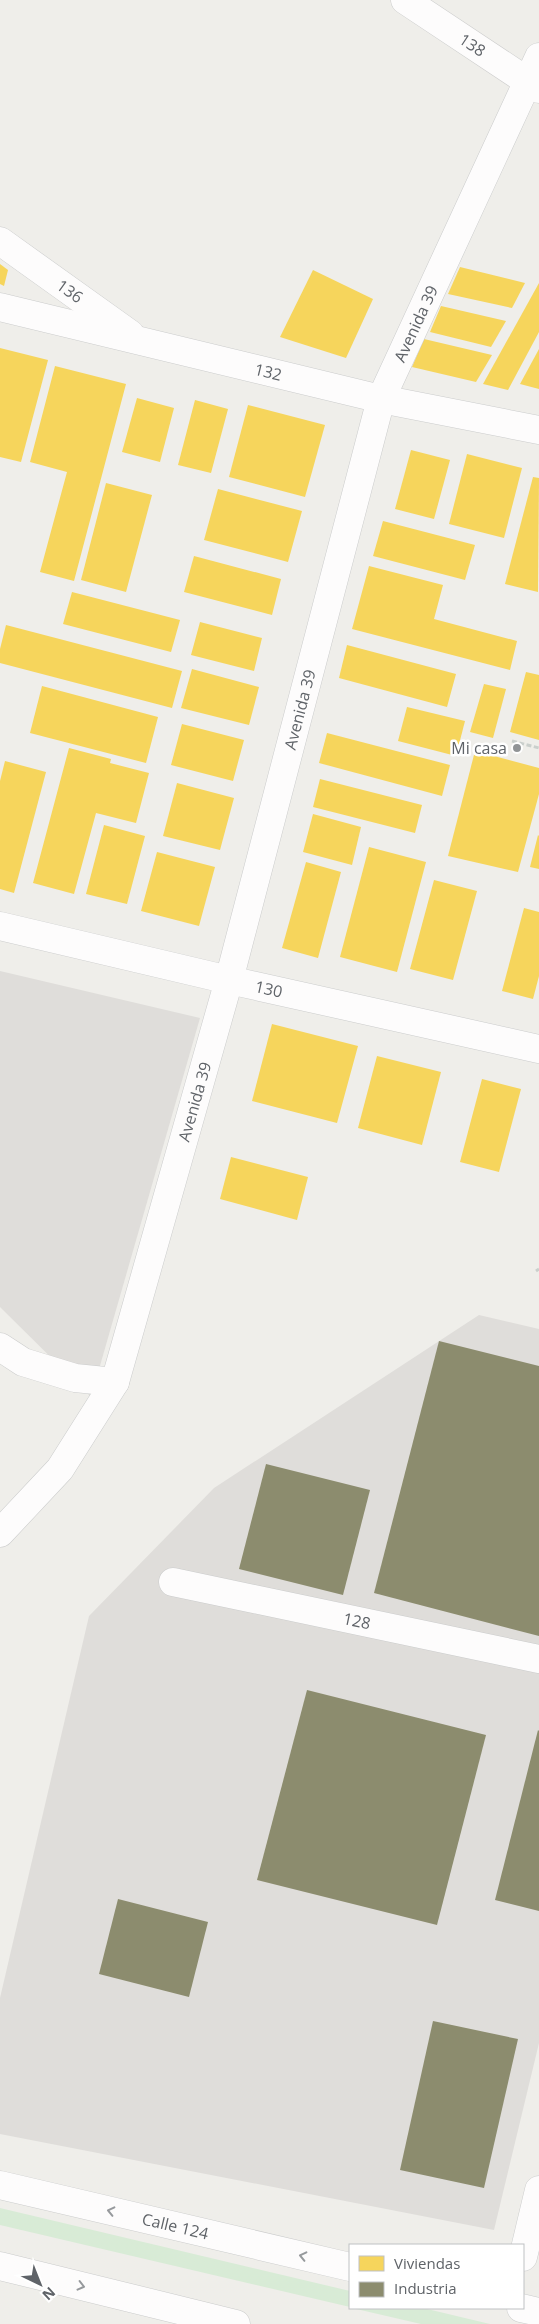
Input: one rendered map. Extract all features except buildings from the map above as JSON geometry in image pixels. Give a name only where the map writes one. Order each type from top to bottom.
[{"type":"street","name":"138","points":[[405,0],[533,85]]},
{"type":"street","name":"Avenida 39","points":[[0,1533],[60,1469],[115,1382],[228,980],[381,399],[533,85],[539,57]]},
{"type":"street","name":"136","points":[[0,241],[141,342]]},
{"type":"street","name":"132","points":[[0,307],[381,399],[539,430]]},
{"type":"street","name":"130","points":[[0,926],[228,980],[539,1049]]},
{"type":"street","points":[[0,1347],[23,1362],[75,1378],[115,1382]]},
{"type":"street","name":"128","points":[[173,1582],[539,1659]]},
{"type":"street","name":"Calle 124","points":[[0,2185],[349,2267]]},
{"type":"street","points":[[524,2253],[539,2190]]},
{"type":"street","points":[[0,2266],[236,2324]]},
{"type":"street","points":[[524,2308],[539,2312]]},
{"type":"street","points":[[506,2324],[510,2309]]},
{"type":"path","points":[[512,742],[539,748]]},
{"type":"shaded area","points":[[0,971],[200,1018],[91,1397],[0,1307]]},
{"type":"shaded area","points":[[479,1315],[539,1329],[539,2043],[494,2230],[0,2134],[0,1998],[89,1616],[214,1488]]},
{"type":"green space","points":[[0,2208],[349,2291],[349,2307],[0,2225]]},
{"type":"green space","points":[[356,2309],[427,2309],[490,2324],[421,2324]]},
{"type":"place","name":"Mi casa","points":[[517,748]]}]
